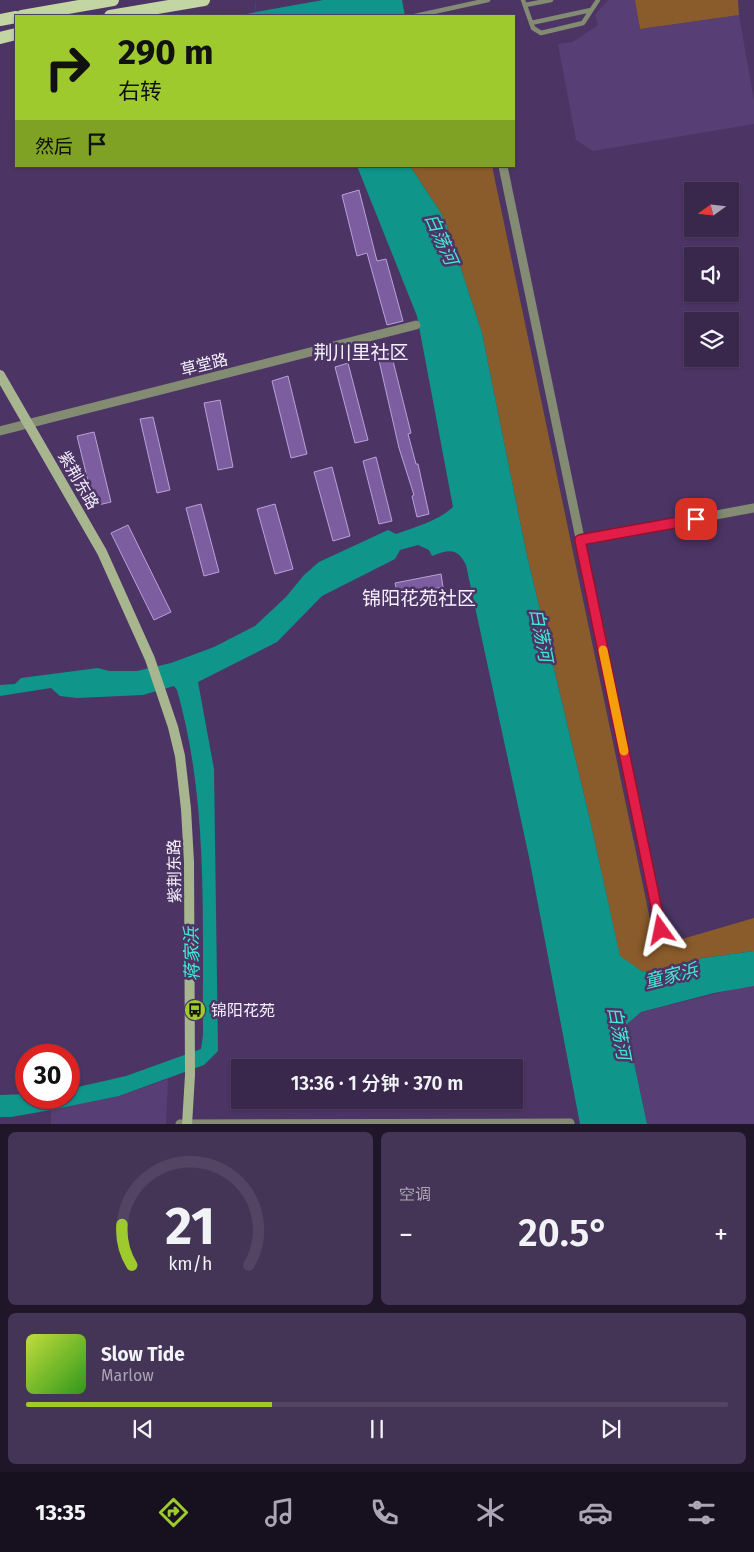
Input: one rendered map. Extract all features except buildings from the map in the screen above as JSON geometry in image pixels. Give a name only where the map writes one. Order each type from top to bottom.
[{"type":"main road","points":[[28,15],[113,0]]},
{"type":"main road","points":[[116,15],[204,0]]},
{"type":"main road","points":[[0,20],[15,17]]},
{"type":"main road","points":[[0,38],[15,34]]},
{"type":"street","points":[[503,167],[661,930]]},
{"type":"street","name":"草堂路","points":[[0,432],[416,325]]},
{"type":"street","name":"紫荆东路","points":[[0,374],[25,425]]},
{"type":"street","name":"紫荆东路","points":[[0,386],[25,425],[92,542],[148,660],[163,700],[172,742],[179,791],[183,854],[186,1077]]},
{"type":"street","points":[[580,540],[754,508]]},
{"type":"street","points":[[186,1077],[180,1124],[570,1123]]},
{"type":"street","points":[[186,1077],[187,1124]]},
{"type":"lane","points":[[420,15],[488,0]]},
{"type":"lane","points":[[551,0],[524,3],[533,28],[541,33],[583,23],[598,0]]},
{"type":"lane","points":[[531,23],[592,10]]},
{"type":"shaded area","points":[[608,0],[635,0],[640,29],[739,15],[754,101],[754,124],[593,151],[576,140],[558,44],[573,42],[598,25],[595,15]]},
{"type":"shaded area","points":[[635,0],[738,0],[739,15],[640,29]]},
{"type":"shaded area","points":[[411,167],[492,167],[655,943],[672,942],[754,918],[754,951],[703,958],[661,971],[643,972],[620,957],[590,820],[526,551],[482,333],[441,213]]},
{"type":"shaded area","points":[[751,985],[754,986],[754,1124],[647,1124],[626,1025],[641,1012]]},
{"type":"shaded area","points":[[168,1079],[166,1124],[51,1124],[51,1110],[80,1109],[80,1104],[119,1096]]},
{"type":"water","points":[[255,0],[402,0],[405,15],[242,15],[256,12]]},
{"type":"water","points":[[357,167],[411,167],[441,213],[448,229],[482,333],[526,551],[590,820],[620,956],[643,972],[661,971],[703,958],[754,951],[754,986],[714,993],[641,1012],[626,1025],[647,1124],[580,1124],[529,857],[466,565],[463,559],[456,553],[448,551],[432,556],[429,550],[418,545],[400,550],[395,559],[322,596],[277,642],[198,682],[214,769],[218,1051],[204,1065],[119,1096],[80,1104],[80,1086],[126,1076],[201,1049],[203,1035],[202,861],[194,775],[187,732],[177,690],[174,686],[143,695],[77,698],[60,696],[51,688],[0,696],[0,685],[15,684],[21,678],[98,668],[109,671],[137,671],[171,663],[214,647],[255,626],[319,562],[388,530],[396,534],[426,523],[453,507],[417,316]]},
{"type":"water","points":[[15,1094],[15,1109],[56,1109],[11,1117],[0,1117],[0,1095]]},
{"type":"pier","points":[[255,0],[323,0],[256,12]]},
{"type":"slow traffic","points":[[603,650],[624,751]]},
{"type":"place","name":"锦阳花苑","points":[[195,1010]]},
{"type":"district","name":"荆川里社区","points":[[361,352]]},
{"type":"district","name":"锦阳花苑社区","points":[[419,598]]},
{"type":"route","points":[[661,930],[580,540],[696,519]]},
{"type":"water label","name":"白荡河","points":[[441,239]]},
{"type":"water label","name":"白荡河","points":[[541,635]]},
{"type":"water label","name":"蒋家浜","points":[[192,954]]},
{"type":"water label","name":"童家浜","points":[[671,976]]},
{"type":"water label","name":"白荡河","points":[[619,1033]]}]
